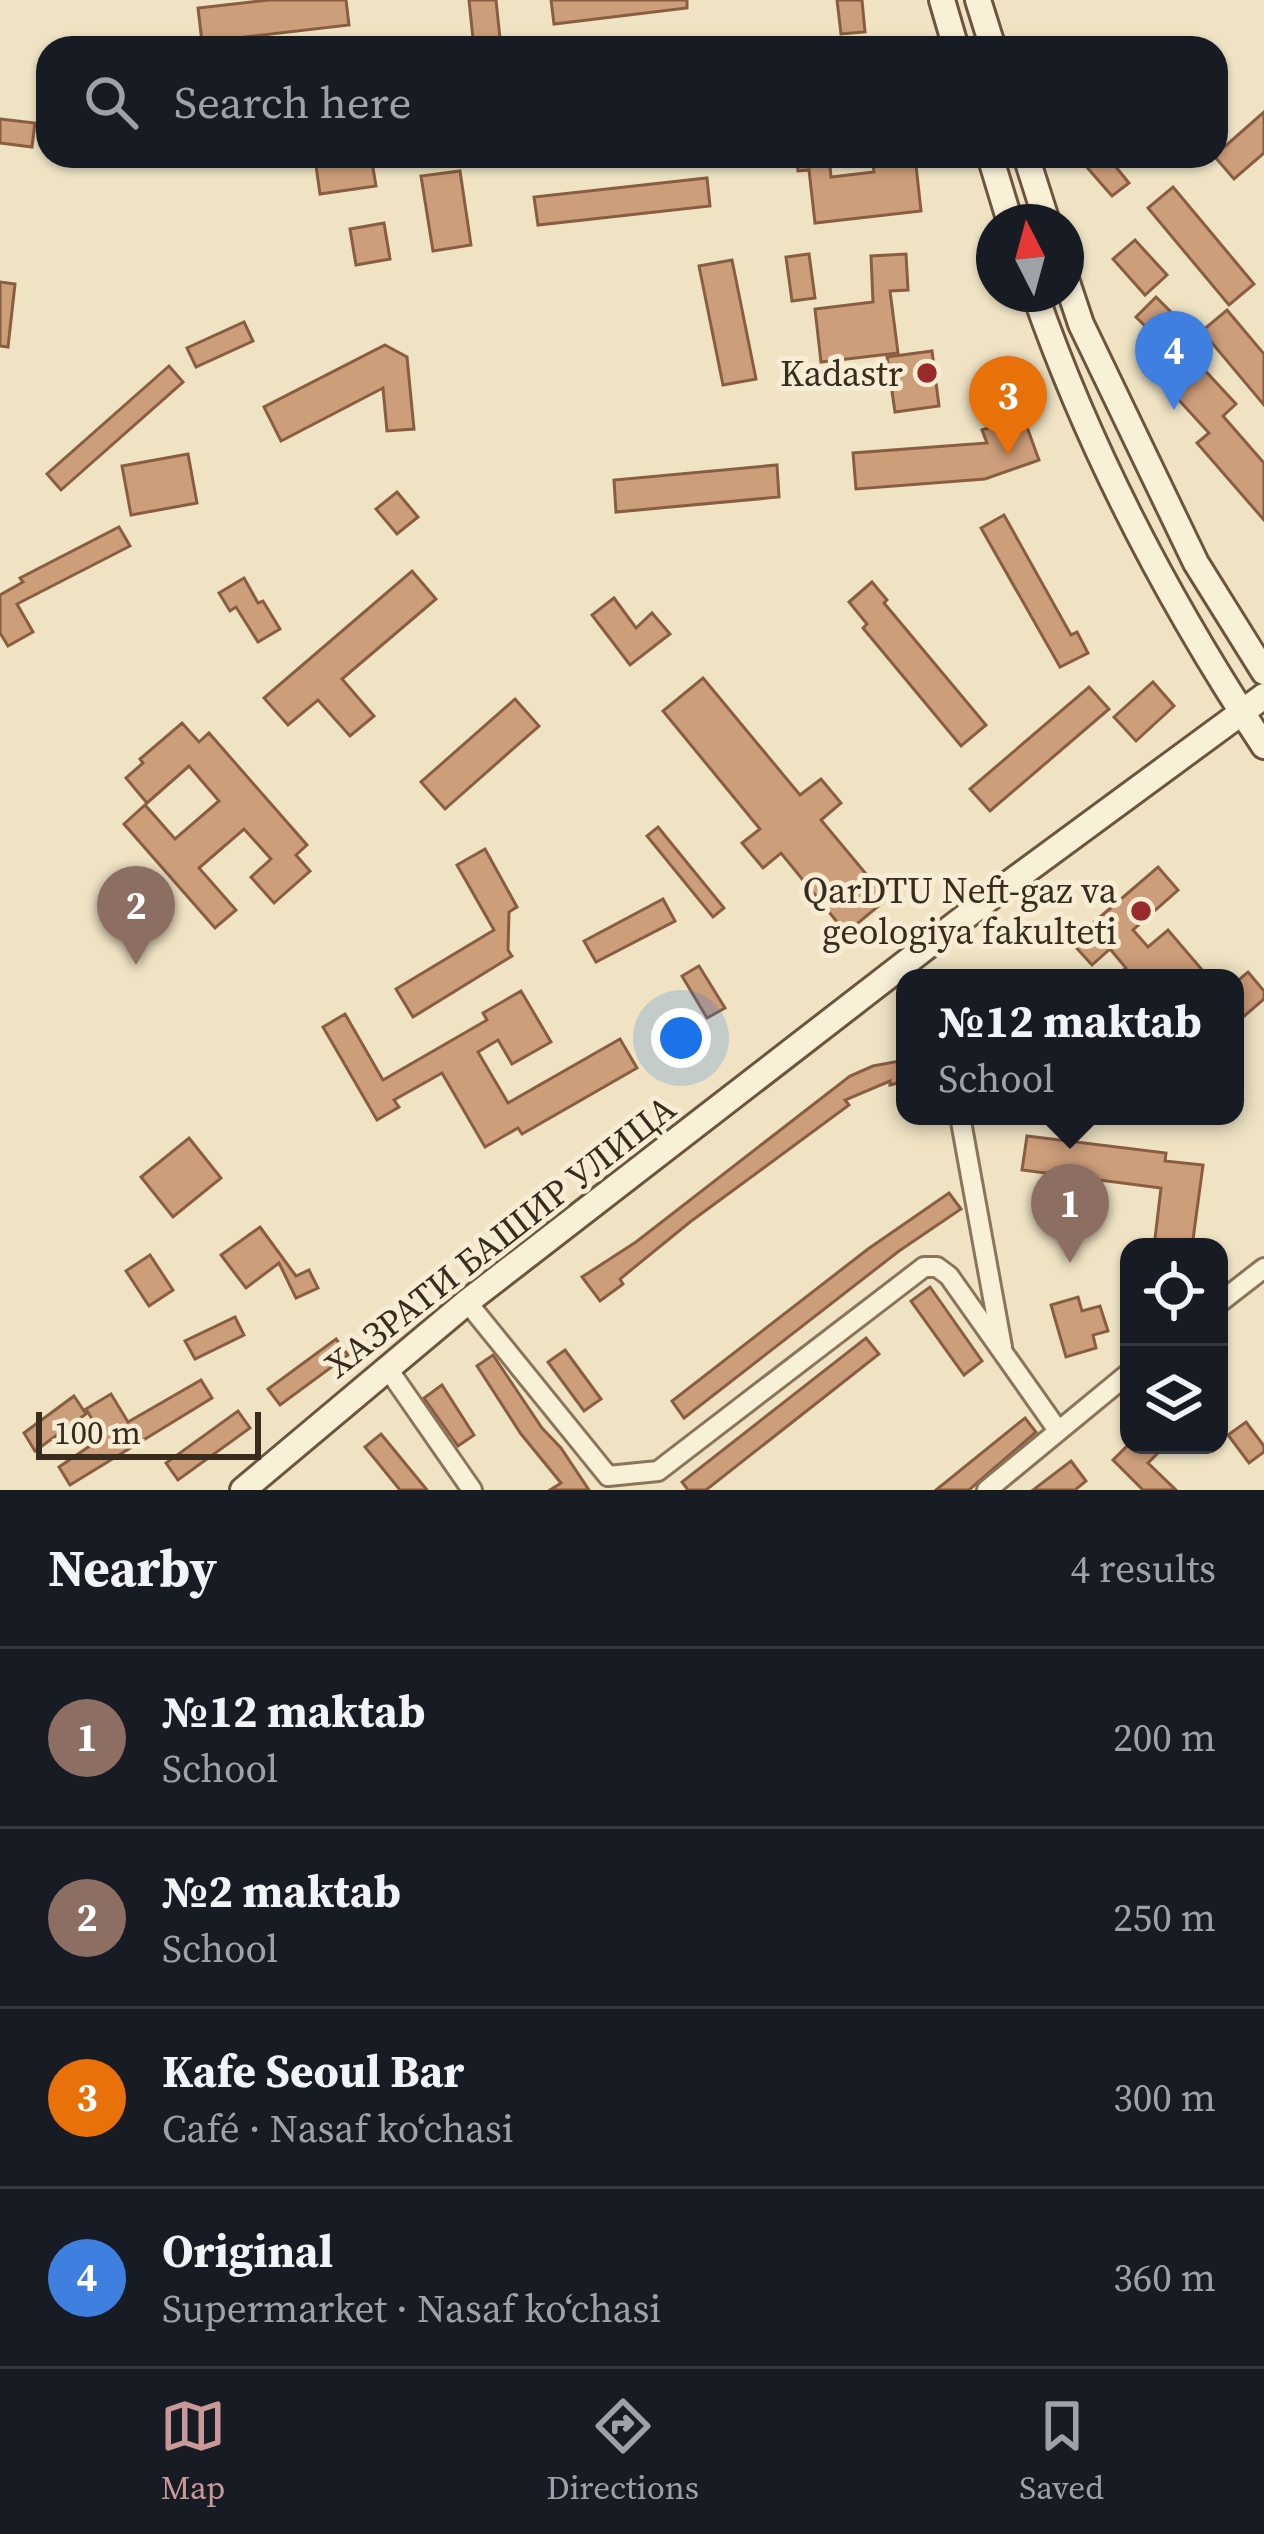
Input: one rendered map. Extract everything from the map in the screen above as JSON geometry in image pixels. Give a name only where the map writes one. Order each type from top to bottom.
[{"type":"street","points":[[942,0],[952,36]]},
{"type":"street","points":[[978,0],[989,36]]},
{"type":"street","points":[[994,168],[1005,204]]},
{"type":"street","points":[[1030,168],[1041,204]]},
{"type":"street","points":[[1042,312],[1140,532],[1264,746]]},
{"type":"street","points":[[1078,312],[1196,563],[1264,672]]},
{"type":"street","name":"ХАЗРАТИ БАШИР УЛИЦА","points":[[898,969],[1264,696]]},
{"type":"street","name":"ХАЗРАТИ БАШИР УЛИЦА","points":[[243,1490],[467,1302],[896,970]]},
{"type":"street","points":[[962,1125],[1003,1357]]},
{"type":"street","points":[[467,1302],[608,1476],[658,1471],[924,1267],[937,1267],[949,1276],[1057,1429]]},
{"type":"street","points":[[1228,1296],[1264,1268]]},
{"type":"street","points":[[388,1369],[472,1490]]},
{"type":"street","points":[[987,1490],[1120,1380]]},
{"type":"building","points":[[269,0],[346,0],[349,25],[254,36],[201,36],[198,8]]},
{"type":"building","points":[[469,0],[496,0],[500,36],[473,36]]},
{"type":"building","points":[[551,0],[687,0],[687,8],[554,24]]},
{"type":"building","points":[[837,0],[862,0],[865,32],[841,34]]},
{"type":"building","points":[[1264,112],[1264,153],[1234,179],[1224,168],[1228,144]]},
{"type":"building","points":[[0,119],[35,123],[32,147],[0,143]]},
{"type":"building","points":[[316,168],[373,168],[376,186],[320,194]]},
{"type":"building","points":[[830,168],[831,177],[874,172],[874,168],[916,168],[921,211],[815,223],[809,170],[798,171]]},
{"type":"building","points":[[1088,168],[1117,168],[1129,183],[1112,196]]},
{"type":"building","points":[[460,171],[471,245],[433,251],[421,176]]},
{"type":"building","points":[[707,178],[710,206],[538,225],[534,197]]},
{"type":"building","points":[[1173,187],[1254,284],[1229,305],[1148,208]]},
{"type":"building","points":[[384,223],[390,259],[356,265],[350,229]]},
{"type":"building","points":[[1135,240],[1167,275],[1145,295],[1113,259]]},
{"type":"building","points":[[809,254],[815,298],[792,301],[786,257]]},
{"type":"building","points":[[906,254],[908,290],[890,291],[898,353],[821,362],[815,309],[873,302],[871,256]]},
{"type":"building","points":[[732,260],[756,379],[723,385],[699,266]]},
{"type":"building","points":[[0,282],[15,284],[8,347],[0,346]]},
{"type":"building","points":[[1156,297],[1175,316],[1155,336],[1136,317]]},
{"type":"building","points":[[1227,310],[1264,354],[1264,405],[1202,331]]},
{"type":"building","points":[[244,322],[253,341],[196,367],[187,348]]},
{"type":"building","points":[[385,345],[407,357],[414,429],[387,431],[383,388],[281,441],[264,407]]},
{"type":"building","points":[[1186,350],[1236,404],[1223,416],[1264,463],[1264,520],[1197,443],[1209,433],[1157,376]]},
{"type":"building","points":[[932,351],[939,406],[895,412],[887,357]]},
{"type":"building","points":[[169,366],[183,382],[61,490],[47,474]]},
{"type":"building","points":[[1023,416],[1039,460],[985,479],[856,489],[853,453],[987,443],[982,430]]},
{"type":"building","points":[[188,454],[197,503],[131,515],[122,466]]},
{"type":"building","points":[[777,465],[779,497],[616,512],[614,480]]},
{"type":"building","points":[[397,492],[418,517],[397,534],[376,509]]},
{"type":"building","points":[[1004,515],[1071,635],[1077,632],[1088,653],[1060,667],[981,528]]},
{"type":"building","points":[[119,527],[130,546],[17,604],[33,632],[8,646],[0,633],[0,595],[23,582],[20,578]]},
{"type":"building","points":[[412,571],[436,599],[342,679],[374,716],[350,736],[318,700],[288,725],[264,698]]},
{"type":"building","points":[[244,578],[280,629],[258,642],[236,607],[230,611],[219,593]]},
{"type":"building","points":[[872,582],[887,600],[884,603],[986,725],[961,746],[863,628],[867,624],[849,602]]},
{"type":"building","points":[[614,598],[636,628],[652,613],[670,634],[630,665],[592,615]]},
{"type":"building","points":[[703,678],[800,795],[821,779],[841,803],[821,820],[887,899],[846,933],[781,853],[763,868],[742,843],[760,829],[663,711]]},
{"type":"building","points":[[1153,682],[1174,706],[1136,741],[1114,717]]},
{"type":"building","points":[[1089,687],[1109,709],[990,811],[970,789]]},
{"type":"building","points":[[515,699],[539,726],[445,809],[421,782]]},
{"type":"building","points":[[182,723],[199,742],[209,733],[307,845],[296,855],[310,871],[274,903],[251,877],[271,859],[244,829],[199,868],[236,910],[215,928],[124,824],[145,805],[175,839],[219,801],[189,766],[147,803],[126,778],[143,763],[140,759]]},
{"type":"building","points":[[658,827],[724,908],[713,917],[647,836]]},
{"type":"building","points":[[485,849],[517,907],[509,912],[512,956],[413,1017],[396,989],[494,930],[457,865]]},
{"type":"building","points":[[1158,867],[1178,890],[1133,930],[1148,947],[1168,930],[1201,969],[1125,969],[1110,949],[1092,965],[1071,942]]},
{"type":"building","points":[[663,899],[675,921],[596,962],[584,941]]},
{"type":"building","points":[[699,966],[725,1008],[707,1018],[682,976]]},
{"type":"building","points":[[1248,972],[1264,991],[1264,999],[1244,1016],[1244,975]]},
{"type":"building","points":[[521,991],[551,1042],[512,1064],[498,1040],[478,1052],[508,1103],[620,1039],[637,1068],[522,1134],[518,1128],[485,1147],[442,1073],[394,1100],[399,1107],[377,1120],[323,1027],[345,1014],[383,1080],[487,1020],[483,1013]]},
{"type":"building","points":[[896,1062],[896,1083],[890,1085],[890,1081],[845,1100],[849,1105],[690,1222],[600,1301],[582,1277],[636,1242],[850,1076]]},
{"type":"building","points":[[1027,1136],[1166,1153],[1165,1161],[1203,1165],[1193,1238],[1155,1238],[1161,1188],[1022,1170]]},
{"type":"building","points":[[189,1138],[221,1178],[173,1217],[141,1177]]},
{"type":"building","points":[[949,1193],[961,1209],[899,1251],[684,1418],[672,1401],[868,1249]]},
{"type":"building","points":[[260,1227],[296,1276],[309,1270],[318,1288],[296,1298],[279,1263],[246,1288],[221,1255]]},
{"type":"building","points":[[150,1255],[173,1290],[149,1306],[126,1271]]},
{"type":"building","points":[[930,1287],[982,1361],[964,1375],[911,1301]]},
{"type":"building","points":[[1078,1297],[1082,1311],[1100,1306],[1108,1331],[1093,1335],[1096,1348],[1066,1357],[1051,1305]]},
{"type":"building","points":[[235,1317],[244,1335],[195,1359],[185,1341]]},
{"type":"building","points":[[866,1338],[879,1354],[706,1490],[688,1490],[682,1482]]},
{"type":"building","points":[[336,1339],[348,1355],[280,1405],[268,1389]]},
{"type":"building","points":[[565,1350],[601,1399],[584,1411],[548,1362]]},
{"type":"building","points":[[493,1355],[589,1490],[550,1490],[561,1483],[521,1434],[477,1366]]},
{"type":"building","points":[[201,1380],[212,1398],[70,1485],[59,1467],[103,1437],[86,1409],[111,1394],[128,1422]]},
{"type":"building","points":[[442,1385],[474,1435],[458,1446],[424,1398]]},
{"type":"building","points":[[74,1396],[86,1414],[35,1451],[24,1433]]},
{"type":"building","points":[[238,1411],[250,1428],[178,1480],[166,1463]]},
{"type":"building","points":[[1025,1418],[1036,1432],[969,1490],[936,1490]]},
{"type":"building","points":[[1246,1422],[1264,1452],[1249,1463],[1228,1435]]},
{"type":"building","points":[[381,1434],[427,1490],[400,1490],[365,1447]]},
{"type":"building","points":[[1120,1453],[1157,1454],[1148,1463],[1176,1490],[1143,1490],[1113,1460]]},
{"type":"building","points":[[1071,1461],[1086,1481],[1075,1490],[1033,1490]]},
{"type":"place","name":"Kadastr","points":[[927,373]]},
{"type":"place","name":"Original","points":[[1174,410]]},
{"type":"place","name":"Kafe Seoul Bar","points":[[1008,455]]},
{"type":"place","name":"QarDTU Neft-gaz va geologiya fakulteti","points":[[1141,911]]},
{"type":"place","name":"№2 maktab","points":[[136,965]]},
{"type":"place","name":"№12 maktab","points":[[1070,1263]]}]
